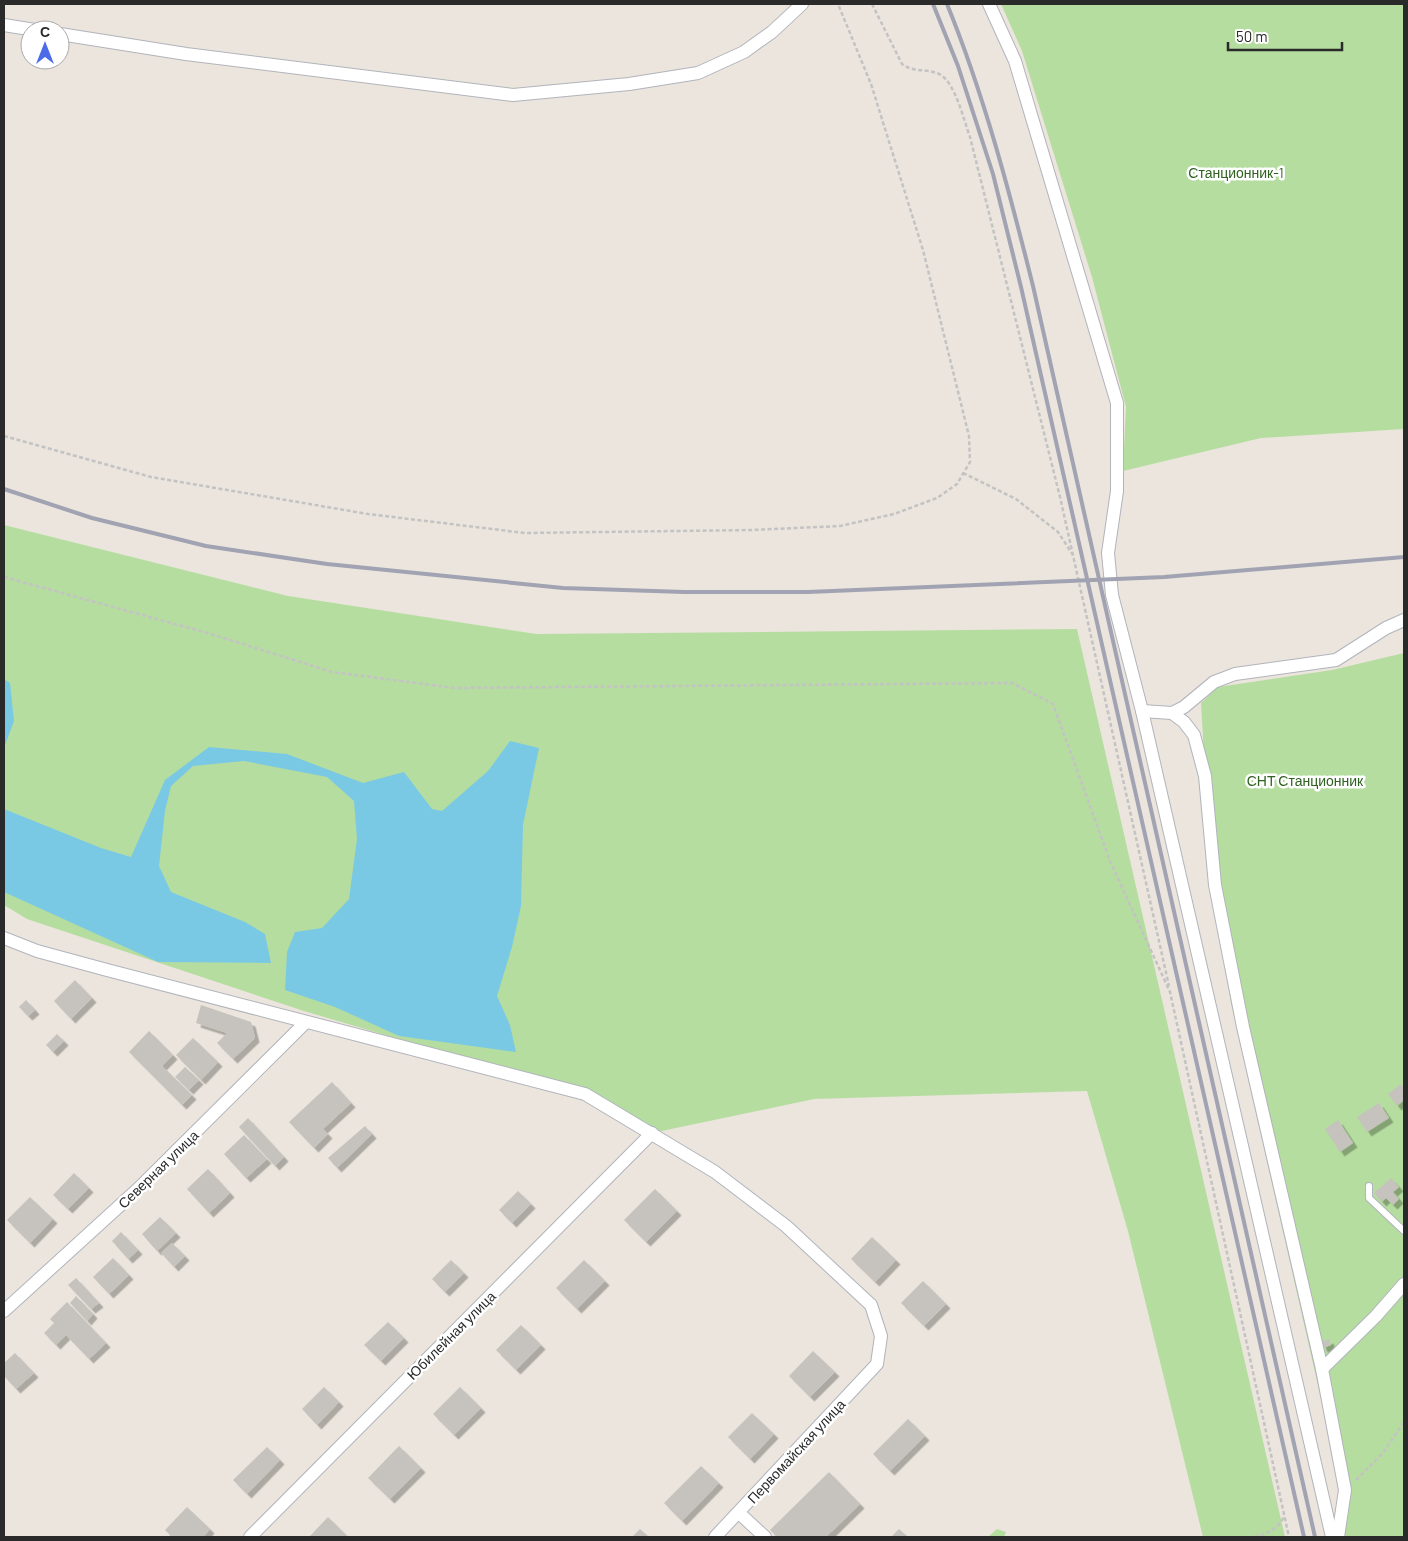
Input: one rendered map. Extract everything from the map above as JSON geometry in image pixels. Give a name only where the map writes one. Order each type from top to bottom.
[{"type":"street","points":[[70,36],[186,54],[513,95],[629,84],[698,73],[744,52],[772,32],[802,4]]},
{"type":"street","points":[[988,4],[1015,61],[1117,403],[1117,491],[1108,553],[1112,595],[1142,711],[1332,1537]]},
{"type":"street","points":[[4,25],[20,28]]},
{"type":"street","points":[[1142,711],[1172,713],[1184,707],[1214,682],[1235,674],[1336,660],[1386,628],[1404,620]]},
{"type":"street","points":[[1172,713],[1184,722],[1194,735],[1204,776],[1215,885],[1240,1008],[1322,1369],[1345,1490],[1338,1537]]},
{"type":"street","points":[[4,938],[54,956],[585,1094],[652,1133]]},
{"type":"street","name":"Северная улица","points":[[4,1311],[138,1189],[306,1022]]},
{"type":"street","name":"Первомайская улица","points":[[652,1133],[715,1172],[786,1226],[871,1305],[881,1336],[877,1364],[715,1537]]},
{"type":"street","name":"Юбилейная улица","points":[[250,1537],[652,1133]]},
{"type":"street","points":[[1322,1369],[1376,1316],[1404,1284]]},
{"type":"street","points":[[739,1513],[765,1537]]},
{"type":"lane","points":[[1369,1186],[1369,1198],[1404,1231]]},
{"type":"path","points":[[4,436],[152,477],[368,514],[525,533],[751,530],[840,526],[894,514],[937,498],[957,484],[970,462],[969,436],[923,250],[871,84],[838,4]]},
{"type":"path","points":[[872,4],[902,64],[910,70],[938,74],[949,80],[970,137],[1074,557],[1289,1537]]},
{"type":"path","points":[[963,473],[1016,499],[1058,532],[1074,557]]},
{"type":"path","points":[[4,577],[211,634],[332,672],[455,688],[1012,683],[1053,704],[1110,861],[1170,992]]},
{"type":"path","points":[[1345,1490],[1383,1453],[1404,1422]]},
{"type":"path","points":[[1254,1537],[1267,1534],[1279,1526],[1284,1516]]},
{"type":"green space","name":"Станционник-1","points":[[1001,4],[1404,4],[1404,429],[1261,438],[1123,471],[1126,407],[1092,277],[1022,51]]},
{"type":"green space","points":[[4,525],[288,596],[536,634],[1077,629],[1285,1537],[1203,1537],[1128,1231],[1087,1091],[814,1099],[652,1133],[585,1094],[304,1011],[27,919],[4,905]]},
{"type":"green space","name":"СНТ Станционник","points":[[1404,653],[1404,1537],[1336,1537],[1342,1491],[1231,1003],[1211,874],[1201,703],[1218,687],[1332,670]]},
{"type":"green space","points":[[997,1529],[1006,1532],[1004,1537],[988,1537]]},
{"type":"water","points":[[4,679],[10,683],[14,721],[4,748]]},
{"type":"water","points":[[510,741],[539,748],[523,825],[521,906],[512,947],[497,996],[510,1025],[516,1052],[399,1036],[335,1007],[285,990],[287,952],[295,932],[322,928],[349,899],[357,839],[354,801],[327,777],[244,761],[193,766],[171,786],[165,811],[159,866],[171,892],[245,922],[265,934],[271,963],[158,962],[4,892],[4,809],[101,848],[131,857],[165,780],[209,747],[287,754],[363,783],[404,772],[432,809],[442,811],[488,771]]},
{"type":"building","points":[[75,980],[92,998],[71,1019],[54,1001]]},
{"type":"building","points":[[26,1000],[35,1010],[28,1016],[19,1007]]},
{"type":"building","points":[[201,1005],[251,1022],[255,1038],[233,1059],[217,1043],[227,1033],[196,1023]]},
{"type":"building","points":[[149,1031],[173,1055],[162,1066],[192,1095],[182,1105],[129,1052]]},
{"type":"building","points":[[57,1034],[64,1041],[53,1052],[46,1045]]},
{"type":"building","points":[[193,1038],[218,1062],[201,1080],[176,1055]]},
{"type":"building","points":[[185,1067],[199,1080],[189,1090],[175,1077]]},
{"type":"building","points":[[332,1082],[351,1103],[323,1129],[328,1134],[314,1148],[289,1122]]},
{"type":"building","points":[[1401,1084],[1404,1089],[1404,1100],[1397,1106],[1388,1094]]},
{"type":"building","points":[[1379,1103],[1389,1118],[1367,1132],[1357,1117]]},
{"type":"building","points":[[248,1118],[284,1157],[275,1166],[239,1127]]},
{"type":"building","points":[[1338,1120],[1353,1143],[1340,1152],[1325,1129]]},
{"type":"building","points":[[365,1126],[372,1134],[337,1168],[328,1158]]},
{"type":"building","points":[[244,1135],[267,1159],[246,1178],[224,1154]]},
{"type":"building","points":[[208,1169],[230,1193],[209,1213],[187,1189]]},
{"type":"building","points":[[74,1173],[89,1188],[68,1209],[53,1195]]},
{"type":"building","points":[[1391,1178],[1399,1187],[1393,1192],[1399,1199],[1393,1205],[1386,1198],[1382,1202],[1374,1193]]},
{"type":"building","points":[[655,1189],[677,1211],[646,1242],[624,1220]]},
{"type":"building","points":[[518,1191],[531,1204],[512,1223],[499,1210]]},
{"type":"building","points":[[30,1197],[53,1219],[30,1243],[7,1220]]},
{"type":"building","points":[[160,1217],[176,1233],[157,1251],[142,1234]]},
{"type":"building","points":[[121,1232],[138,1250],[128,1259],[112,1241]]},
{"type":"building","points":[[872,1237],[896,1260],[875,1282],[851,1259]]},
{"type":"building","points":[[172,1243],[185,1256],[174,1267],[161,1253]]},
{"type":"building","points":[[113,1258],[129,1275],[109,1294],[93,1277]]},
{"type":"building","points":[[451,1260],[464,1273],[445,1292],[432,1279]]},
{"type":"building","points":[[584,1260],[605,1281],[577,1309],[556,1288]]},
{"type":"building","points":[[76,1278],[99,1303],[91,1309],[68,1285]]},
{"type":"building","points":[[923,1281],[946,1304],[924,1326],[901,1303]]},
{"type":"building","points":[[76,1296],[93,1314],[87,1321],[70,1303]]},
{"type":"building","points":[[67,1302],[106,1343],[89,1359],[66,1335],[56,1345],[44,1333],[54,1323],[50,1319]]},
{"type":"building","points":[[388,1322],[404,1338],[381,1361],[364,1345]]},
{"type":"building","points":[[521,1325],[541,1345],[516,1370],[496,1350]]},
{"type":"building","points":[[1329,1339],[1331,1345],[1323,1348],[1321,1342]]},
{"type":"building","points":[[813,1351],[835,1372],[810,1397],[789,1376]]},
{"type":"building","points":[[15,1353],[34,1373],[16,1389],[4,1376],[4,1363]]},
{"type":"building","points":[[324,1387],[339,1402],[317,1425],[302,1409]]},
{"type":"building","points":[[460,1387],[481,1408],[454,1435],[433,1414]]},
{"type":"building","points":[[752,1413],[774,1434],[750,1459],[728,1437]]},
{"type":"building","points":[[908,1419],[925,1436],[890,1471],[873,1454]]},
{"type":"building","points":[[399,1446],[421,1468],[390,1499],[368,1478]]},
{"type":"building","points":[[267,1447],[280,1460],[247,1494],[233,1480]]},
{"type":"building","points":[[701,1466],[719,1483],[682,1521],[664,1503]]},
{"type":"building","points":[[829,1472],[860,1504],[826,1537],[777,1537],[770,1530]]},
{"type":"building","points":[[187,1507],[210,1529],[203,1537],[172,1537],[165,1530]]},
{"type":"building","points":[[328,1517],[348,1537],[309,1537]]},
{"type":"building","points":[[640,1529],[649,1537],[632,1537]]},
{"type":"building","points":[[899,1529],[908,1537],[891,1537]]},
{"type":"railway","points":[[933,4],[958,66],[993,174],[1021,287],[1304,1537]]},
{"type":"railway","points":[[947,4],[984,108],[1033,286],[1315,1537]]},
{"type":"railway","points":[[4,489],[92,518],[206,546],[327,564],[563,588],[684,592],[808,592],[1164,577],[1404,557]]}]
